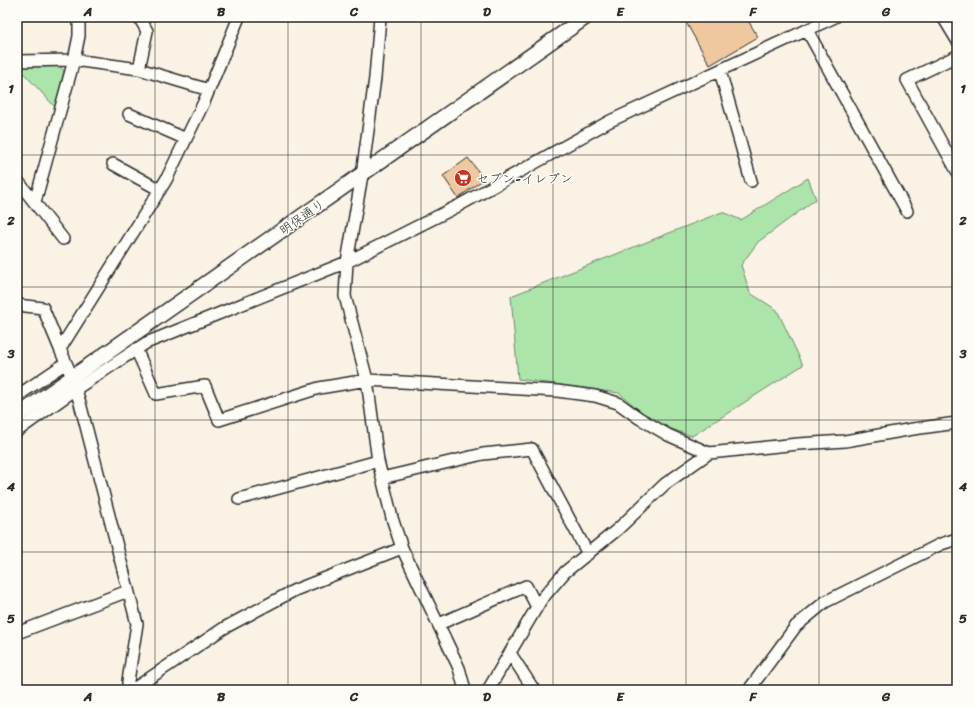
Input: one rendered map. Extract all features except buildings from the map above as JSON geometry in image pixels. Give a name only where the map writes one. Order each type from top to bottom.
[{"type":"street","points":[[35,202],[74,60],[79,36],[79,17]]},
{"type":"street","points":[[139,17],[147,30],[139,69]]},
{"type":"street","points":[[60,349],[160,190],[209,90],[239,17]]},
{"type":"street","points":[[380,17],[375,78],[362,175],[347,262],[345,296],[367,380],[378,460],[392,518],[402,548],[459,668],[465,690]]},
{"type":"street","name":"明保通り","points":[[17,416],[74,383],[362,175],[586,17]]},
{"type":"street","points":[[17,431],[74,383],[146,342],[347,262],[458,206],[610,121],[834,17]]},
{"type":"street","points":[[943,17],[957,40]]},
{"type":"street","points":[[807,30],[906,211]]},
{"type":"street","points":[[957,56],[907,80],[957,171]]},
{"type":"street","points":[[17,61],[74,60],[139,69],[209,90]]},
{"type":"street","points":[[720,71],[751,181]]},
{"type":"street","points":[[128,114],[186,139]]},
{"type":"street","points":[[113,164],[160,190]]},
{"type":"street","points":[[17,180],[63,239]]},
{"type":"street","points":[[17,305],[43,308],[74,383],[137,624],[128,681],[128,690]]},
{"type":"street","points":[[136,349],[156,394],[205,386],[219,420],[319,388],[367,380],[557,390],[595,396],[618,403],[639,418],[668,435],[709,453]]},
{"type":"street","points":[[17,396],[66,363]]},
{"type":"street","points":[[488,690],[541,600],[565,572],[618,529],[665,484],[709,453],[845,441],[957,423]]},
{"type":"street","points":[[382,478],[483,454],[532,449],[588,554]]},
{"type":"street","points":[[239,500],[378,460]]},
{"type":"street","points":[[752,690],[751,687],[796,626],[826,602],[941,544],[957,539]]},
{"type":"street","points":[[132,690],[224,628],[295,590],[402,548]]},
{"type":"street","points":[[439,624],[526,586],[537,607]]},
{"type":"street","points":[[17,633],[128,591]]},
{"type":"street","points":[[510,653],[534,690]]},
{"type":"green space","points":[[58,64],[64,71],[55,107],[17,66]]},
{"type":"green space","points":[[808,178],[816,199],[758,242],[741,265],[750,293],[777,310],[803,365],[692,436],[669,428],[645,415],[619,393],[518,379],[511,296],[722,212],[741,220]]},
{"type":"place","name":"セブン-イレブン","points":[[463,178]]}]
